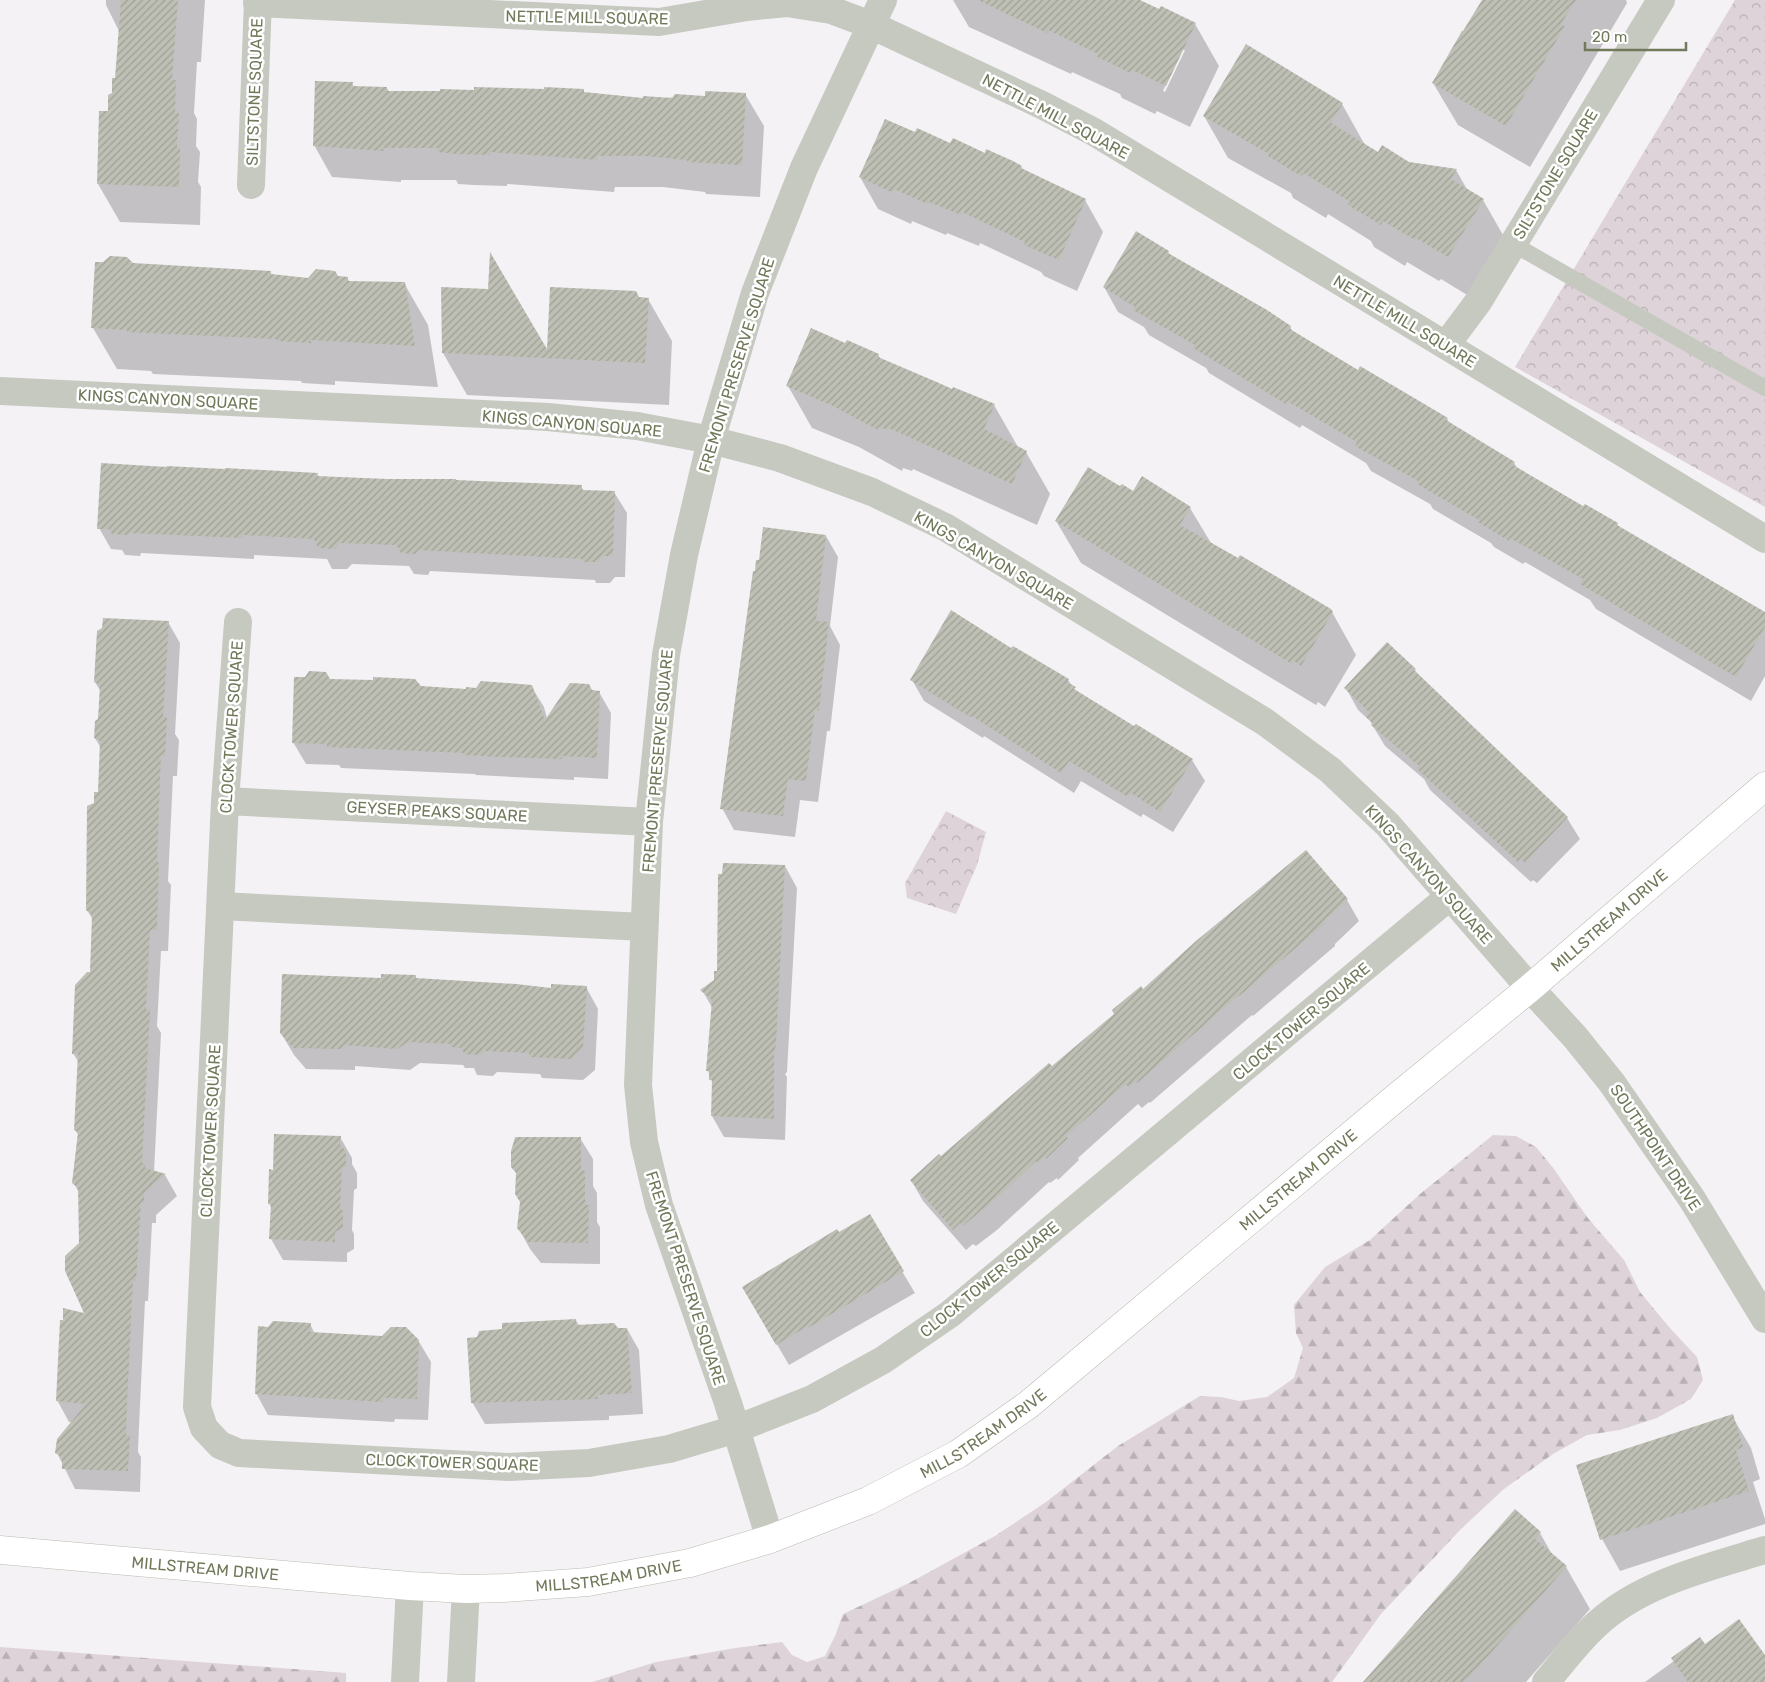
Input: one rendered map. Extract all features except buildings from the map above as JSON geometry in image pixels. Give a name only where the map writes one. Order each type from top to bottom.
[{"type":"street","name":"FREMONT PRESERVE SQUARE","points":[[770,1539],[736,1429],[659,1205],[644,1142],[638,1085],[649,822],[666,655],[684,555],[711,440],[755,293],[804,168],[883,0]]},
{"type":"street","name":"SILTSTONE SQUARE","points":[[1446,345],[1478,302],[1661,0]]},
{"type":"street","name":"NETTLE MILL SQUARE","points":[[258,2],[659,22],[747,7],[788,3],[831,10],[871,25],[1042,105],[1094,132],[1765,539]]},
{"type":"street","name":"SILTSTONE SQUARE","points":[[251,185],[258,2]]},
{"type":"street","name":"KINGS CANYON SQUARE","points":[[0,391],[548,417],[638,426],[711,440],[780,458],[872,492],[945,528],[1265,722],[1330,770],[1388,825],[1530,988]]},
{"type":"street","name":"CLOCK TOWER SQUARE","points":[[238,622],[225,801],[197,1407],[204,1428],[220,1445],[239,1453],[509,1467],[589,1463],[669,1449],[736,1429],[812,1398],[883,1360],[950,1314],[1450,896]]},
{"type":"street","name":"MILLSTREAM DRIVE","points":[[0,1550],[410,1586],[466,1589],[514,1588],[588,1582],[690,1563],[770,1539],[868,1501],[958,1454],[1028,1405],[1530,988],[1765,786]]},
{"type":"street","name":"GEYSER PEAKS SQUARE","points":[[225,801],[649,822]]},
{"type":"street","points":[[220,906],[644,926]]},
{"type":"street","name":"SOUTHPOINT DRIVE","points":[[1530,988],[1612,1083],[1692,1199],[1765,1319]]},
{"type":"street","points":[[1546,1682],[1597,1624],[1619,1607],[1644,1593],[1689,1573],[1765,1550]]},
{"type":"street","points":[[405,1682],[410,1586]]},
{"type":"street","points":[[461,1682],[466,1589]]},
{"type":"lane","points":[[1513,244],[1765,388]]},
{"type":"green space","points":[[1735,0],[1765,0],[1765,507],[1515,367]]},
{"type":"green space","points":[[946,811],[986,832],[977,865],[956,914],[907,898],[905,883]]},
{"type":"green space","points":[[1493,1135],[1516,1136],[1536,1147],[1554,1169],[1587,1217],[1624,1260],[1640,1292],[1697,1357],[1703,1380],[1691,1399],[1657,1418],[1620,1430],[1587,1435],[1553,1454],[1504,1489],[1461,1529],[1381,1614],[1332,1682],[592,1682],[656,1662],[782,1642],[792,1655],[807,1662],[825,1656],[843,1614],[909,1583],[995,1536],[1046,1502],[1118,1446],[1200,1396],[1221,1397],[1239,1401],[1267,1397],[1294,1378],[1303,1348],[1296,1333],[1294,1305],[1325,1267],[1370,1240],[1420,1194]]},
{"type":"green space","points":[[0,1647],[346,1673],[346,1682],[0,1682]]}]
